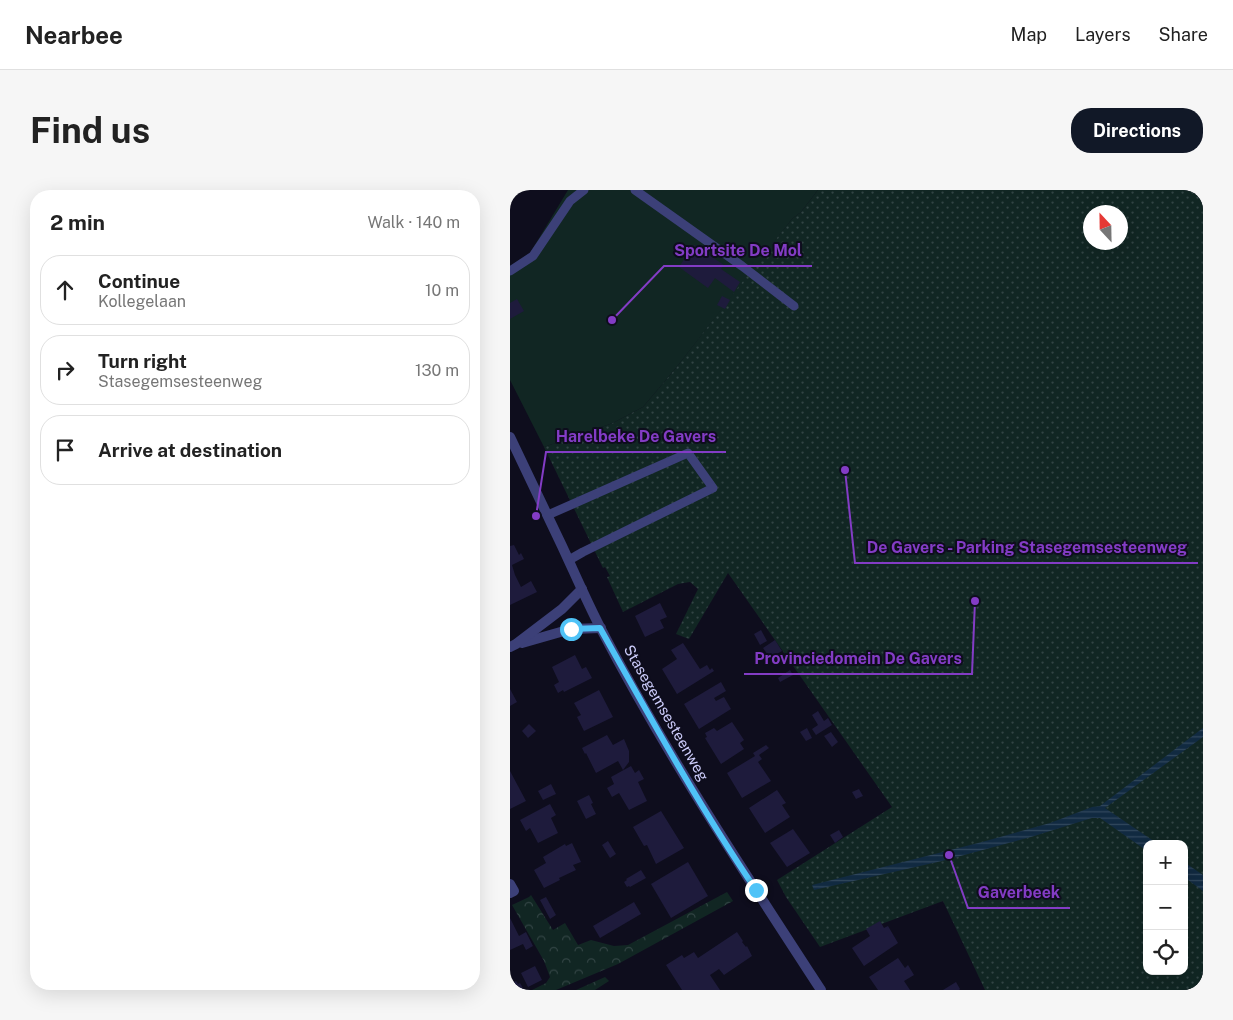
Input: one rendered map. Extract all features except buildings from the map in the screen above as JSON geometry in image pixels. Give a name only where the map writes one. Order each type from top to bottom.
[{"type":"street","name":"Stasegemsesteenweg","points":[[510,437],[600,628],[693,792],[821,990]]},
{"type":"street","points":[[513,646],[562,609],[582,589]]},
{"type":"street","points":[[513,646],[571,629],[600,628]]},
{"type":"street","points":[[510,884],[514,892],[510,893]]},
{"type":"lane","points":[[514,267],[533,256],[570,201],[584,190]]},
{"type":"lane","points":[[635,190],[742,266],[794,306]]},
{"type":"lane","points":[[548,515],[688,453],[713,488],[569,560]]},
{"type":"green space","points":[[568,190],[818,190],[801,212],[792,219],[676,368],[643,407],[613,423],[544,447],[510,380],[510,266],[530,253]]},
{"type":"green space","points":[[818,190],[1203,190],[1203,990],[985,990],[943,901],[820,947],[786,897],[777,880],[892,807],[728,573],[689,639],[676,634],[698,589],[690,582],[678,584],[623,612],[607,577],[610,576],[605,567],[603,568],[544,447],[613,423],[643,407],[676,368],[792,219],[801,212]]},
{"type":"green space","points":[[727,892],[733,901],[618,964],[556,990],[532,990],[546,983],[550,977],[544,961],[512,905],[531,895],[553,930],[565,923],[578,945],[591,940],[614,946],[628,945]]},
{"type":"green space","points":[[605,977],[609,981],[595,990],[576,990]]},
{"type":"water","points":[[1203,728],[1203,737],[1105,808],[1152,840],[1143,840],[1143,848],[1100,818],[1092,818],[942,861],[814,890],[812,885],[982,842],[1050,823],[1092,807],[1100,806]]},
{"type":"water","points":[[1188,865],[1203,875],[1203,891],[1188,880]]},
{"type":"place","name":"Sportsite De Mol","points":[[612,320]]},
{"type":"place","name":"De Gavers - Parking Stasegemsesteenweg","points":[[845,470]]},
{"type":"place","name":"Harelbeke De Gavers","points":[[536,516]]},
{"type":"place","name":"Provinciedomein De Gavers","points":[[975,601]]},
{"type":"place","name":"Gaverbeek","points":[[949,855]]},
{"type":"route","points":[[571,629],[600,628],[693,792],[756,890]]}]
